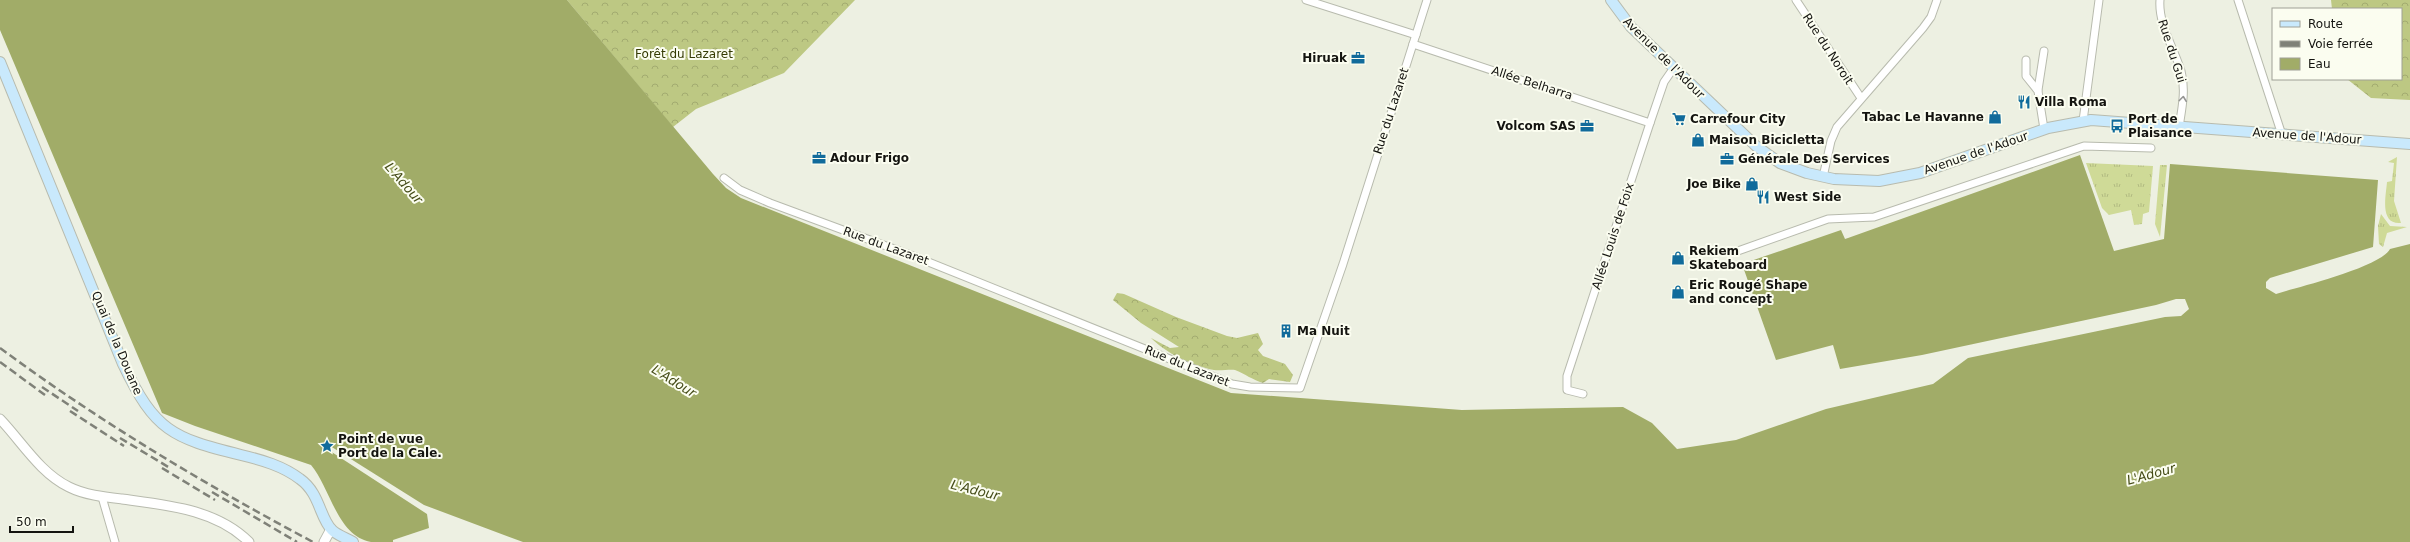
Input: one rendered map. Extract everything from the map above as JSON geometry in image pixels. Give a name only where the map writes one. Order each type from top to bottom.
[{"type":"main road","name":"Avenue de l'Adour","points":[[1610,0],[1631,27],[1767,156],[1792,169],[1823,177],[1863,182],[1901,178],[2044,129],[2083,121],[2410,144]]},
{"type":"main road","name":"Quai de la Douane","points":[[0,62],[123,364],[144,405],[162,424],[186,439],[203,446],[261,460],[287,470],[302,480],[313,492],[331,529]]},
{"type":"main road","points":[[331,529],[353,542]]},
{"type":"street","points":[[1306,0],[1416,35]]},
{"type":"street","name":"Rue du Lazaret","points":[[724,178],[740,190],[770,203],[916,257],[1232,384],[1250,387],[1300,388],[1343,264],[1427,0]]},
{"type":"street","name":"Rue du Noroit","points":[[1796,0],[1861,98]]},
{"type":"street","points":[[1823,177],[1829,149],[1837,127],[1861,98],[1873,88],[1923,28],[1931,17],[1937,0]]},
{"type":"street","points":[[2083,121],[2099,0]]},
{"type":"street","name":"Rue du Gui","points":[[2160,0],[2159,12],[2181,72],[2184,94],[2179,127]]},
{"type":"street","points":[[2238,0],[2282,134]]},
{"type":"street","name":"Allée Belharra","points":[[1413,44],[1650,122]]},
{"type":"street","points":[[2044,51],[2038,91],[2044,129]]},
{"type":"street","points":[[2026,60],[2026,76],[2038,91]]},
{"type":"street","name":"Allée Louis de Foix","points":[[1583,394],[1567,390],[1567,376],[1650,122],[1664,82],[1673,68]]},
{"type":"street","points":[[1736,252],[1828,219],[1874,217],[2084,146],[2151,148]]},
{"type":"street","points":[[0,419],[50,475],[76,490],[102,497],[171,507],[201,514],[228,527],[249,542]]},
{"type":"street","points":[[102,497],[115,542]]},
{"type":"street","points":[[324,542],[331,529]]},
{"type":"green space","name":"Forêt du Lazaret","points":[[567,0],[855,0],[784,73],[696,109],[673,127]]},
{"type":"green space","points":[[2331,0],[2410,0],[2410,100],[2371,98],[2348,80],[2402,80],[2402,8],[2332,8]]},
{"type":"green space","points":[[2397,157],[2394,201],[2401,223],[2394,222],[2389,219],[2385,208],[2387,182],[2392,181],[2394,163],[2388,162]]},
{"type":"green space","points":[[2086,163],[2153,166],[2149,212],[2143,214],[2142,224],[2134,225],[2131,210],[2109,215],[2102,208]]},
{"type":"green space","points":[[2160,165],[2167,165],[2160,237],[2155,224]]},
{"type":"green space","points":[[2381,214],[2390,226],[2407,227],[2387,233],[2383,247],[2379,244],[2378,226]]},
{"type":"green space","points":[[1117,293],[1124,294],[1176,317],[1227,336],[1237,338],[1258,333],[1263,344],[1258,350],[1263,356],[1285,364],[1293,375],[1290,382],[1269,379],[1263,383],[1235,370],[1214,370],[1206,368],[1188,362],[1172,354],[1151,338],[1170,348],[1179,347],[1141,323],[1113,300]]},
{"type":"water","name":"L'Adour","points":[[0,0],[567,0],[713,174],[726,188],[741,198],[1231,393],[1462,410],[1623,407],[1652,423],[1677,449],[1736,440],[1826,409],[1933,384],[1968,358],[2165,317],[2181,316],[2189,309],[2185,299],[2176,299],[2156,305],[1922,355],[1840,369],[1833,345],[1776,360],[1742,264],[1841,230],[1845,239],[2080,155],[2114,251],[2164,239],[2170,164],[2378,180],[2373,247],[2270,278],[2266,282],[2266,288],[2276,294],[2326,280],[2373,262],[2390,249],[2410,244],[2410,542],[523,542],[424,505],[327,444],[324,447],[427,514],[429,528],[393,540],[393,542],[371,542],[359,538],[350,531],[342,521],[335,510],[318,474],[311,465],[195,426],[162,413],[0,30]]},
{"type":"railway","points":[[0,348],[75,401],[153,451],[313,542]]},
{"type":"railway","points":[[0,362],[45,395]]},
{"type":"railway","points":[[42,387],[78,411]]},
{"type":"railway","points":[[70,411],[124,446]]},
{"type":"railway","points":[[120,438],[170,468]]},
{"type":"railway","points":[[162,468],[215,500]]},
{"type":"railway","points":[[212,492],[297,542]]},
{"type":"place","name":"Hiruak","points":[[1358,58]]},
{"type":"place","name":"Villa Roma","points":[[2024,102]]},
{"type":"place","name":"Tabac Le Havanne","points":[[1995,117]]},
{"type":"place","name":"Carrefour City","points":[[1679,119]]},
{"type":"place","name":"Volcom SAS","points":[[1587,126]]},
{"type":"place","name":"Port de Plaisance","points":[[2117,126]]},
{"type":"place","name":"Maison Bicicletta","points":[[1698,140]]},
{"type":"place","name":"Adour Frigo","points":[[819,158]]},
{"type":"place","name":"Générale Des Services","points":[[1727,159]]},
{"type":"place","name":"Joe Bike","points":[[1752,184]]},
{"type":"place","name":"West Side","points":[[1763,197]]},
{"type":"place","name":"Rekiem Skateboard","points":[[1678,258]]},
{"type":"place","name":"Eric Rougé Shape and concept","points":[[1678,292]]},
{"type":"place","name":"Ma Nuit","points":[[1286,331]]},
{"type":"place","name":"Point de vue Port de la Cale.","points":[[327,446]]}]
